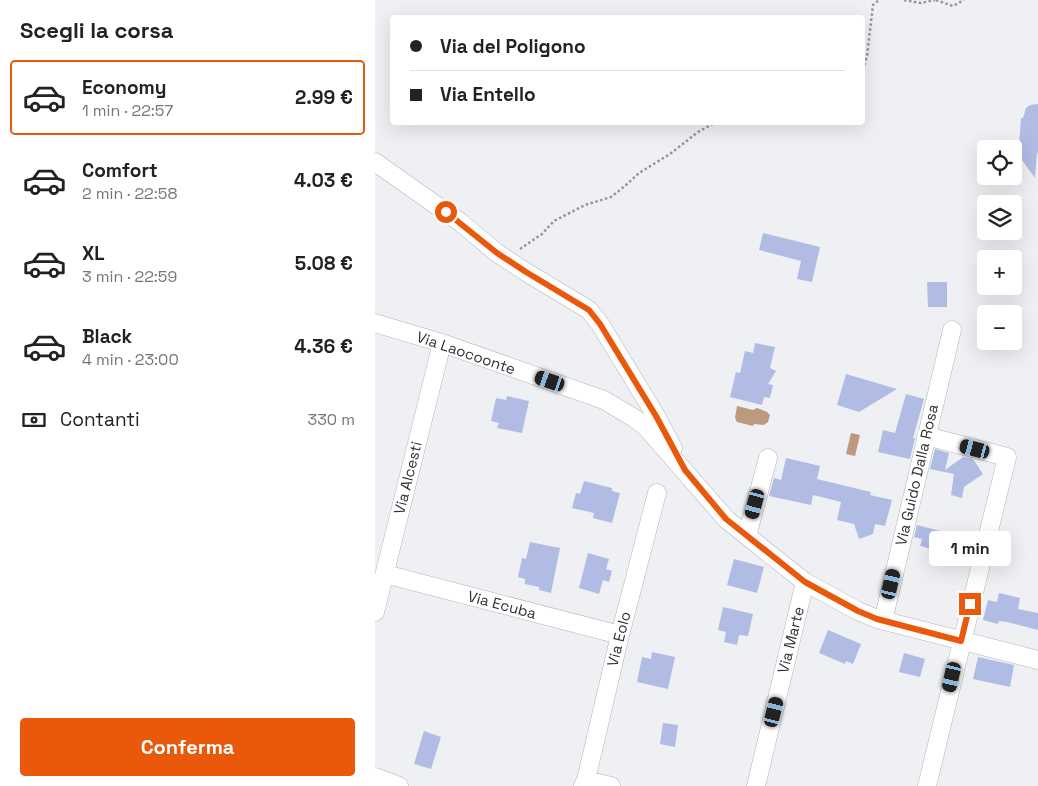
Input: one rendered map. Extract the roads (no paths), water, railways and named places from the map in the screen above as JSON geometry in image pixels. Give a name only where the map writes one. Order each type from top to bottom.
[{"type":"street","points":[[375,162],[460,222],[507,259],[589,310],[600,324],[656,416],[685,470]]},
{"type":"street","name":"Via Laocoonte","points":[[375,323],[441,343],[604,400],[646,427],[726,519],[805,582],[858,611],[883,621],[1038,660]]},
{"type":"street","name":"Via Guido Dalla Rosa","points":[[883,621],[952,330]]},
{"type":"street","name":"Via Alcesti","points":[[375,612],[441,343]]},
{"type":"street","points":[[926,436],[1007,457],[927,786]]},
{"type":"street","points":[[747,536],[768,458]]},
{"type":"street","name":"Via Eolo","points":[[584,783],[657,493]]},
{"type":"street","name":"Via Ecuba","points":[[385,574],[620,636]]},
{"type":"street","name":"Via Marte","points":[[756,786],[805,582]]},
{"type":"street","points":[[375,777],[399,786]]},
{"type":"street","points":[[584,783],[611,786]]}]
